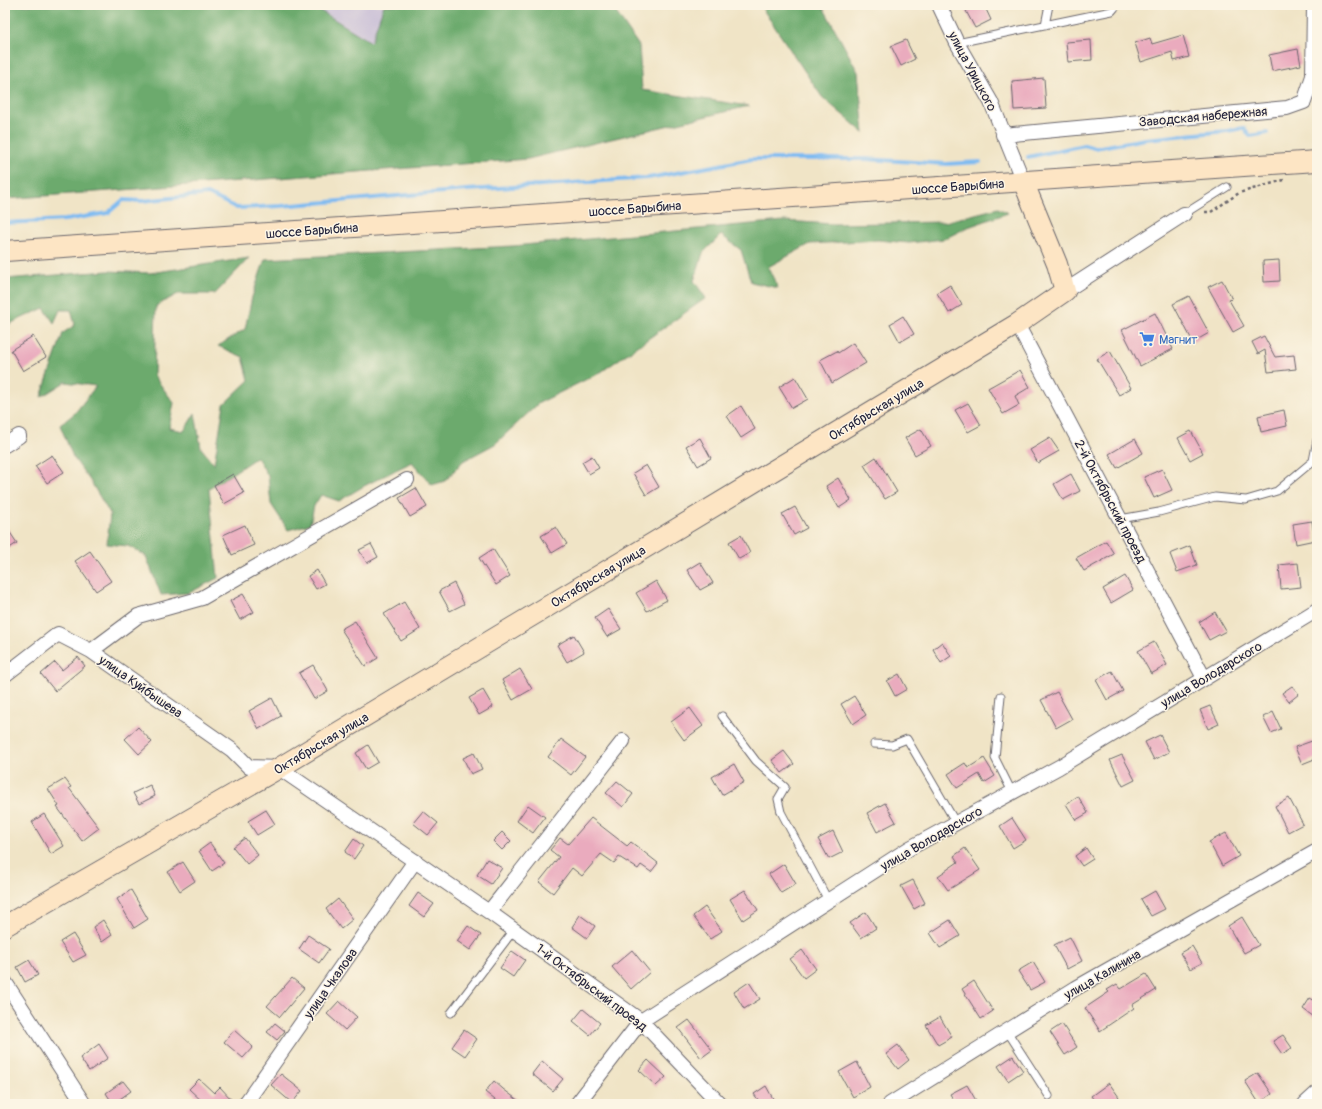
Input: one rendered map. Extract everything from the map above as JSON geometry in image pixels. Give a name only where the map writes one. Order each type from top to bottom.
[{"type":"street","name":"улица Урицкого","points":[[939,5],[957,43],[991,102],[1003,135],[1023,181]]},
{"type":"street","name":"Заводская набережная","points":[[1003,135],[1287,108],[1304,102],[1313,76],[1314,5]]},
{"type":"street","name":"шоссе Барыбина","points":[[5,251],[1317,161]]},
{"type":"street","points":[[1023,181],[1057,264],[1065,291]]},
{"type":"street","name":"Октябрьская улица","points":[[5,926],[279,768],[1017,324],[1184,214]]},
{"type":"street","name":"2-й Октябрьский проезд","points":[[1017,324],[1204,678]]},
{"type":"street","points":[[5,445],[19,436]]},
{"type":"street","points":[[91,651],[138,616],[202,598],[407,480]]},
{"type":"street","name":"улица Володарского","points":[[577,1104],[641,1021],[910,848],[1059,767],[1317,610]]},
{"type":"street","name":"улица Куйбышева","points":[[5,675],[58,634],[91,651],[232,750],[249,767],[279,768]]},
{"type":"street","points":[[490,912],[623,741]]},
{"type":"street","name":"1-й Октябрьский проезд","points":[[279,768],[490,912],[641,1021],[720,1104]]},
{"type":"street","name":"улица Калинина","points":[[890,1104],[1076,988],[1317,851]]},
{"type":"street","name":"улица Чкалова","points":[[249,1102],[415,861]]},
{"type":"street","points":[[5,982],[84,1104]]},
{"type":"street","points":[[1305,1104],[1317,1093]]},
{"type":"lane","points":[[1045,25],[1050,5]]},
{"type":"lane","points":[[957,43],[1112,11],[1117,5]]},
{"type":"lane","points":[[1184,214],[1227,187]]},
{"type":"lane","points":[[1120,519],[1159,512],[1215,497],[1246,500],[1277,491],[1313,461],[1317,440]]},
{"type":"lane","points":[[1001,696],[995,758],[1012,792]]},
{"type":"lane","points":[[722,716],[756,761],[785,787],[778,799],[781,812],[828,900]]},
{"type":"lane","points":[[874,744],[892,746],[907,738],[956,823]]},
{"type":"lane","points":[[451,1013],[514,930]]},
{"type":"lane","points":[[1006,1031],[1049,1096]]},
{"type":"path","points":[[1184,214],[1211,212],[1239,193],[1289,178]]},
{"type":"shaded area","points":[[311,5],[384,5],[371,42]]},
{"type":"green space","points":[[5,5],[311,5],[371,42],[384,5],[611,5],[639,46],[642,90],[749,106],[528,159],[5,199]]},
{"type":"green space","points":[[760,5],[822,5],[858,72],[864,133],[822,97]]},
{"type":"green space","points":[[998,208],[1008,213],[968,227],[944,239],[909,243],[878,240],[810,244],[768,267],[778,288],[751,282],[741,250],[721,235],[703,253],[694,281],[706,298],[601,372],[539,403],[495,444],[463,461],[445,481],[432,485],[412,462],[364,486],[339,501],[321,495],[314,506],[310,524],[288,530],[271,504],[268,476],[257,457],[209,489],[218,578],[189,593],[161,595],[146,556],[128,546],[107,544],[110,514],[91,482],[73,457],[60,425],[75,413],[96,386],[65,382],[41,397],[63,333],[75,325],[71,310],[60,310],[54,323],[44,308],[5,326],[5,279],[108,271],[150,273],[249,258],[215,294],[178,294],[156,306],[154,376],[174,403],[169,428],[184,431],[195,413],[201,448],[214,464],[224,404],[249,380],[243,357],[218,346],[245,329],[252,297],[265,259],[513,246],[784,221],[833,224],[945,222]]},
{"type":"building","points":[[978,5],[984,5],[991,20],[975,28],[966,11]]},
{"type":"building","points":[[1183,35],[1189,57],[1174,61],[1172,52],[1141,62],[1135,43],[1150,38],[1152,44]]},
{"type":"building","points":[[906,40],[915,59],[901,66],[891,46]]},
{"type":"building","points":[[1091,40],[1092,60],[1068,62],[1066,42]]},
{"type":"building","points":[[1298,49],[1301,65],[1272,71],[1269,55]]},
{"type":"building","points":[[1044,78],[1046,108],[1014,110],[1012,81]]},
{"type":"building","points":[[1279,260],[1280,281],[1264,282],[1263,261]]},
{"type":"building","points":[[1222,280],[1232,299],[1229,300],[1244,326],[1233,332],[1208,287]]},
{"type":"building","points":[[950,285],[962,305],[949,313],[937,293]]},
{"type":"building","points":[[1189,296],[1209,333],[1193,342],[1173,304]]},
{"type":"building","name":"Магнит","points":[[1155,313],[1173,349],[1140,366],[1122,330]]},
{"type":"building","points":[[903,316],[914,334],[900,342],[890,324]]},
{"type":"building","points":[[33,336],[46,357],[23,371],[11,350]]},
{"type":"building","points":[[1264,336],[1275,357],[1294,355],[1296,369],[1268,372],[1265,350],[1258,354],[1252,342]]},
{"type":"building","points":[[853,343],[866,363],[832,383],[820,360],[837,351],[838,353]]},
{"type":"building","points":[[1110,351],[1131,388],[1119,395],[1097,359]]},
{"type":"building","points":[[1020,370],[1030,387],[1015,396],[1019,405],[1003,414],[988,388]]},
{"type":"building","points":[[795,377],[808,399],[792,408],[779,387]]},
{"type":"building","points":[[968,403],[981,425],[968,432],[955,410]]},
{"type":"building","points":[[741,406],[755,429],[741,438],[727,416]]},
{"type":"building","points":[[1284,410],[1287,426],[1261,432],[1258,416]]},
{"type":"building","points":[[921,429],[931,446],[915,455],[905,438]]},
{"type":"building","points":[[1191,431],[1203,453],[1190,460],[1178,438]]},
{"type":"building","points":[[700,438],[711,458],[698,466],[686,446]]},
{"type":"building","points":[[1050,438],[1059,451],[1038,463],[1030,450]]},
{"type":"building","points":[[1135,439],[1143,453],[1117,468],[1109,454]]},
{"type":"building","points":[[52,455],[64,472],[47,483],[35,466]]},
{"type":"building","points":[[592,456],[599,468],[589,474],[582,462]]},
{"type":"building","points":[[876,457],[897,492],[885,499],[864,465]]},
{"type":"building","points":[[646,465],[659,487],[646,495],[633,473]]},
{"type":"building","points":[[1162,469],[1172,490],[1154,498],[1144,477]]},
{"type":"building","points":[[233,474],[244,493],[224,504],[214,485]]},
{"type":"building","points":[[1071,474],[1080,491],[1063,500],[1054,484]]},
{"type":"building","points":[[838,478],[851,500],[839,508],[826,486]]},
{"type":"building","points":[[416,488],[427,507],[410,517],[399,498]]},
{"type":"building","points":[[795,507],[807,528],[794,535],[782,514]]},
{"type":"building","points":[[1312,521],[1315,540],[1296,544],[1293,524]]},
{"type":"building","points":[[5,525],[17,543],[5,551]]},
{"type":"building","points":[[245,525],[254,545],[232,555],[223,535]]},
{"type":"building","points":[[556,527],[567,544],[552,553],[541,536]]},
{"type":"building","points":[[741,535],[750,553],[739,559],[729,542]]},
{"type":"building","points":[[1106,541],[1114,554],[1084,571],[1076,558]]},
{"type":"building","points":[[371,544],[378,557],[367,563],[359,550]]},
{"type":"building","points":[[1190,546],[1197,565],[1177,572],[1170,554]]},
{"type":"building","points":[[493,549],[510,576],[496,585],[479,558]]},
{"type":"building","points":[[90,551],[111,581],[96,591],[75,561]]},
{"type":"building","points":[[700,562],[713,583],[700,590],[687,570]]},
{"type":"building","points":[[1298,563],[1301,587],[1281,589],[1279,565]]},
{"type":"building","points":[[317,570],[325,584],[316,589],[308,576]]},
{"type":"building","points":[[1125,576],[1133,590],[1111,603],[1103,589]]},
{"type":"building","points":[[656,581],[667,600],[647,611],[636,593]]},
{"type":"building","points":[[454,583],[464,604],[450,611],[439,591]]},
{"type":"building","points":[[243,594],[254,612],[240,620],[230,601]]},
{"type":"building","points":[[404,602],[420,629],[401,641],[384,614]]},
{"type":"building","points":[[608,609],[621,629],[607,637],[595,618]]},
{"type":"building","points":[[1215,612],[1226,631],[1209,640],[1199,622]]},
{"type":"building","points":[[355,621],[378,658],[365,666],[341,629]]},
{"type":"building","points":[[574,635],[584,652],[567,662],[557,645]]},
{"type":"building","points":[[942,642],[951,656],[941,663],[933,649]]},
{"type":"building","points":[[1154,642],[1167,665],[1151,674],[1138,651]]},
{"type":"building","points":[[78,657],[85,666],[55,691],[41,674],[55,662],[62,670]]},
{"type":"building","points":[[313,665],[328,691],[314,699],[299,673]]},
{"type":"building","points":[[520,669],[532,689],[513,700],[502,680]]},
{"type":"building","points":[[1112,671],[1123,691],[1107,700],[1096,680]]},
{"type":"building","points":[[899,674],[907,689],[895,696],[887,681]]},
{"type":"building","points":[[1292,686],[1299,694],[1289,702],[1282,693]]},
{"type":"building","points":[[483,690],[493,707],[479,715],[469,698]]},
{"type":"building","points":[[1057,692],[1072,719],[1056,728],[1041,700]]},
{"type":"building","points":[[854,696],[866,715],[853,724],[841,704]]},
{"type":"building","points":[[272,698],[281,716],[259,729],[249,711]]},
{"type":"building","points":[[1210,706],[1219,724],[1208,729],[1200,710]]},
{"type":"building","points":[[690,708],[703,726],[684,740],[671,722]]},
{"type":"building","points":[[1273,712],[1281,729],[1271,733],[1263,717]]},
{"type":"building","points":[[138,727],[152,742],[139,754],[125,739]]},
{"type":"building","points":[[1160,735],[1169,752],[1154,760],[1145,742]]},
{"type":"building","points":[[561,739],[585,757],[571,775],[548,757]]},
{"type":"building","points":[[1312,741],[1317,753],[1317,758],[1302,764],[1295,747]]},
{"type":"building","points":[[368,745],[378,762],[366,769],[356,753]]},
{"type":"building","points":[[784,751],[794,764],[782,773],[772,760]]},
{"type":"building","points":[[474,753],[482,769],[471,774],[463,758]]},
{"type":"building","points":[[1122,755],[1135,780],[1123,786],[1110,760]]},
{"type":"building","points":[[984,758],[995,776],[984,783],[979,774],[957,788],[948,774],[965,763],[968,768]]},
{"type":"building","points":[[734,764],[744,782],[722,795],[712,777]]},
{"type":"building","points":[[65,779],[71,787],[69,788],[99,828],[82,841],[57,807],[59,806],[48,789]]},
{"type":"building","points":[[617,781],[633,794],[623,807],[606,793]]},
{"type":"building","points":[[150,785],[155,796],[139,804],[133,793]]},
{"type":"building","points":[[1078,796],[1088,813],[1076,820],[1066,804]]},
{"type":"building","points":[[1289,798],[1303,824],[1288,832],[1275,806]]},
{"type":"building","points":[[885,803],[896,822],[877,832],[867,813]]},
{"type":"building","points":[[528,805],[545,817],[533,833],[517,821]]},
{"type":"building","points":[[266,810],[275,824],[257,835],[248,821]]},
{"type":"building","points":[[423,811],[438,823],[428,835],[413,823]]},
{"type":"building","points":[[44,814],[64,846],[51,854],[32,822]]},
{"type":"building","points":[[591,818],[627,846],[631,842],[658,863],[651,872],[641,865],[638,869],[619,857],[614,863],[601,854],[582,876],[572,868],[553,893],[539,882],[559,857],[550,850],[560,838],[568,844]]},
{"type":"building","points":[[1012,818],[1026,840],[1013,848],[1000,826]]},
{"type":"building","points":[[833,831],[843,852],[829,859],[818,839]]},
{"type":"building","points":[[502,832],[511,841],[502,850],[493,841]]},
{"type":"building","points":[[1226,833],[1239,856],[1222,866],[1209,842]]},
{"type":"building","points":[[245,838],[258,855],[247,864],[233,847]]},
{"type":"building","points":[[354,839],[363,846],[354,859],[345,852]]},
{"type":"building","points":[[210,843],[224,863],[212,871],[199,851]]},
{"type":"building","points":[[965,848],[980,870],[948,890],[938,876],[958,862],[954,856]]},
{"type":"building","points":[[1086,848],[1093,859],[1082,866],[1075,856]]},
{"type":"building","points":[[487,859],[502,868],[491,884],[477,875]]},
{"type":"building","points":[[183,862],[195,881],[180,891],[168,872]]},
{"type":"building","points":[[784,864],[796,884],[781,893],[769,874]]},
{"type":"building","points":[[913,880],[925,903],[914,909],[901,886]]},
{"type":"building","points":[[131,890],[148,919],[134,928],[117,899]]},
{"type":"building","points":[[745,890],[758,910],[743,920],[730,899]]},
{"type":"building","points":[[1155,891],[1165,909],[1151,916],[1141,899]]},
{"type":"building","points":[[418,893],[434,904],[424,917],[409,906]]},
{"type":"building","points":[[338,899],[353,919],[341,929],[326,909]]},
{"type":"building","points":[[705,907],[722,931],[710,939],[693,916]]},
{"type":"building","points":[[866,912],[876,928],[861,938],[850,923]]},
{"type":"building","points":[[580,915],[595,926],[587,938],[572,927]]},
{"type":"building","points":[[1242,917],[1259,945],[1244,953],[1228,926]]},
{"type":"building","points":[[103,920],[112,935],[102,942],[93,927]]},
{"type":"building","points":[[950,920],[960,936],[940,948],[930,933]]},
{"type":"building","points":[[468,926],[481,935],[470,950],[457,941]]},
{"type":"building","points":[[73,934],[86,955],[73,962],[60,942]]},
{"type":"building","points":[[308,935],[329,949],[319,963],[299,949]]},
{"type":"building","points":[[1070,937],[1082,961],[1067,969],[1054,945]]},
{"type":"building","points":[[1192,946],[1202,963],[1190,969],[1180,953]]},
{"type":"building","points":[[632,950],[650,972],[631,989],[612,967]]},
{"type":"building","points":[[802,950],[816,969],[804,978],[790,959]]},
{"type":"building","points":[[512,951],[525,960],[513,977],[500,968]]},
{"type":"building","points":[[29,960],[38,975],[25,982],[17,967]]},
{"type":"building","points":[[1033,962],[1045,982],[1030,990],[1018,971]]},
{"type":"building","points":[[1146,974],[1156,990],[1132,1005],[1134,1008],[1100,1031],[1085,1008],[1109,992],[1107,990],[1117,984],[1121,989]]},
{"type":"building","points":[[292,978],[304,988],[280,1017],[267,1006]]},
{"type":"building","points":[[974,981],[993,1011],[981,1019],[962,989]]},
{"type":"building","points":[[749,982],[760,999],[744,1009],[734,992]]},
{"type":"building","points":[[1310,998],[1317,1002],[1317,1019],[1303,1009]]},
{"type":"building","points":[[339,1001],[357,1017],[345,1030],[327,1014]]},
{"type":"building","points":[[583,1009],[600,1023],[590,1035],[573,1021]]},
{"type":"building","points":[[940,1017],[952,1037],[938,1045],[926,1025]]},
{"type":"building","points":[[689,1020],[712,1050],[701,1058],[678,1028]]},
{"type":"building","points":[[275,1023],[285,1031],[277,1040],[267,1032]]},
{"type":"building","points":[[1062,1024],[1077,1047],[1065,1055],[1050,1032]]},
{"type":"building","points":[[234,1030],[253,1047],[243,1058],[224,1042]]},
{"type":"building","points":[[464,1030],[477,1039],[465,1056],[452,1047]]},
{"type":"building","points":[[1283,1035],[1292,1048],[1282,1054],[1273,1041]]},
{"type":"building","points":[[99,1044],[108,1058],[89,1071],[80,1058]]},
{"type":"building","points":[[898,1045],[909,1060],[898,1069],[886,1054]]},
{"type":"building","points":[[1013,1056],[1023,1071],[1008,1081],[998,1066]]},
{"type":"building","points":[[648,1060],[666,1077],[656,1086],[639,1070]]},
{"type":"building","points":[[542,1061],[563,1079],[553,1091],[532,1074]]},
{"type":"building","points":[[857,1062],[870,1087],[853,1097],[839,1072]]},
{"type":"building","points":[[1258,1073],[1272,1094],[1259,1103],[1245,1081]]},
{"type":"building","points":[[281,1074],[302,1091],[292,1103],[271,1085]]},
{"type":"building","points":[[199,1079],[214,1093],[220,1087],[231,1099],[226,1104],[202,1104],[204,1103],[189,1089]]},
{"type":"building","points":[[123,1081],[131,1091],[113,1104],[106,1093]]},
{"type":"building","points":[[494,1081],[523,1104],[500,1104],[485,1092]]},
{"type":"building","points":[[1109,1083],[1119,1097],[1110,1104],[1097,1104],[1091,1096]]},
{"type":"building","points":[[967,1085],[978,1104],[956,1104],[950,1094]]},
{"type":"building","points":[[766,1086],[776,1104],[761,1104],[754,1094]]},
{"type":"waterway","points":[[1028,157],[1084,145],[1095,148],[1145,139],[1244,128],[1250,136],[1267,133]]},
{"type":"waterway","points":[[5,223],[65,220],[108,213],[123,200],[142,201],[208,194],[237,208],[281,206],[467,190],[648,178],[752,159],[866,159],[946,164],[980,162]]},
{"type":"place","name":"Магнит","points":[[1147,339]]}]
